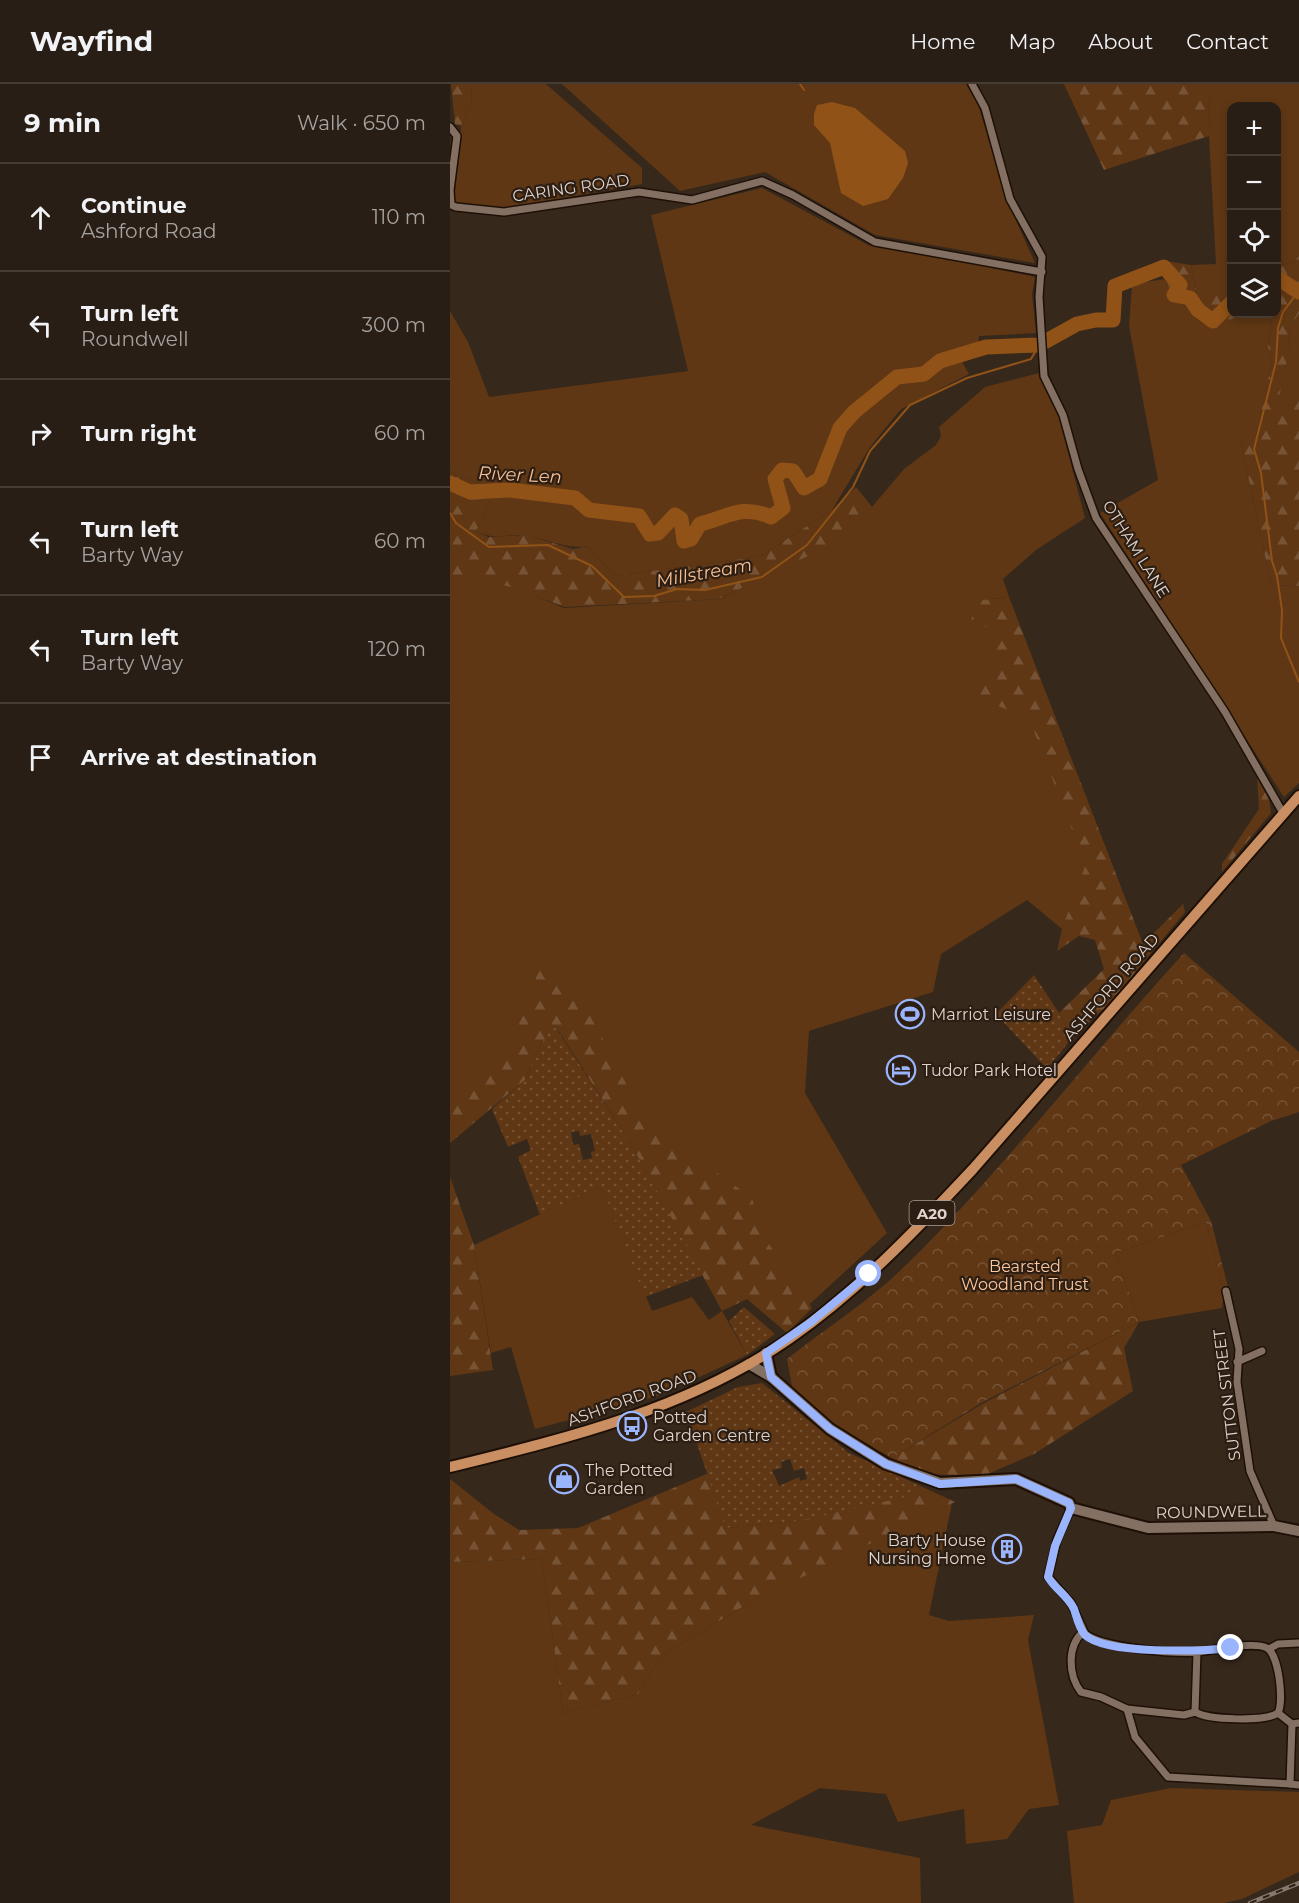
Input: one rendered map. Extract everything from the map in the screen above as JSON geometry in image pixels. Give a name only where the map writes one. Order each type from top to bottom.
[{"type":"main road","name":"ASHFORD ROAD","points":[[450,1467],[542,1445],[663,1406],[749,1364],[846,1294],[942,1202],[1006,1133],[1299,796]]},
{"type":"street","name":"OTHAM LANE","points":[[972,84],[985,108],[1010,199],[1042,257],[1039,297],[1044,376],[1063,416],[1078,469],[1096,518],[1225,712],[1283,813]]},
{"type":"street","name":"CARING ROAD","points":[[450,127],[457,136],[450,190],[451,204],[456,207],[504,212],[639,192],[692,200],[762,181],[793,195],[875,242],[1042,272]]},
{"type":"street","name":"SUTTON STREET","points":[[1226,1292],[1239,1349],[1243,1436],[1250,1472],[1274,1526]]},
{"type":"street","points":[[1238,1362],[1262,1351]]},
{"type":"street","points":[[766,1353],[771,1377]]},
{"type":"street","name":"ROUNDWELL","points":[[749,1364],[771,1377],[830,1429],[886,1464],[940,1484],[1016,1479],[1069,1503],[1071,1508],[1148,1527],[1274,1526],[1299,1531]]},
{"type":"street","points":[[1071,1508],[1055,1546],[1048,1577],[1071,1603],[1083,1632],[1093,1640],[1111,1644],[1197,1652],[1251,1646],[1269,1650],[1273,1653],[1281,1695],[1278,1713]]},
{"type":"street","points":[[1083,1632],[1071,1649],[1078,1687],[1084,1693],[1098,1696],[1127,1709],[1184,1715],[1194,1712],[1206,1716],[1256,1718],[1269,1717],[1278,1713]]},
{"type":"street","points":[[1269,1650],[1278,1644],[1299,1643]]},
{"type":"street","points":[[1194,1712],[1197,1652]]},
{"type":"street","points":[[1127,1709],[1135,1737],[1168,1777],[1299,1785]]},
{"type":"street","points":[[1278,1713],[1295,1724],[1290,1784]]},
{"type":"green space","points":[[451,84],[472,84],[471,104],[461,126],[455,124]]},
{"type":"green space","points":[[472,84],[546,84],[642,168],[642,184],[506,208],[454,204],[461,126],[471,104]]},
{"type":"green space","points":[[562,84],[966,84],[978,104],[1005,196],[1035,263],[875,235],[765,172],[680,191]]},
{"type":"green space","points":[[1064,84],[1210,84],[1209,136],[1104,170]]},
{"type":"green space","points":[[1210,84],[1299,84],[1299,256],[1294,261],[1281,266],[1281,102],[1227,102],[1227,294],[1197,294],[1191,265],[1216,264],[1209,136]]},
{"type":"green space","points":[[762,188],[870,246],[926,254],[1035,277],[1032,294],[1036,333],[979,336],[978,347],[957,353],[969,374],[901,409],[870,447],[832,510],[761,556],[614,576],[588,546],[565,545],[520,535],[489,536],[476,531],[491,500],[487,485],[455,476],[450,467],[450,311],[468,342],[489,397],[688,371],[651,215]]},
{"type":"green space","points":[[1299,256],[1299,314],[1290,326],[1289,351],[1275,415],[1299,401],[1299,586],[1271,585],[1241,443],[1256,434],[1272,362],[1268,347],[1272,319],[1270,318],[1281,318],[1281,266],[1294,261]]},
{"type":"green space","points":[[1159,260],[1191,265],[1197,294],[1227,294],[1227,318],[1233,318],[1217,328],[1172,295]]},
{"type":"green space","points":[[1165,279],[1170,284],[1172,295],[1202,309],[1227,315],[1227,318],[1272,318],[1268,347],[1272,362],[1256,435],[1241,443],[1271,585],[1299,586],[1299,783],[1284,797],[1100,513],[1158,480],[1129,326],[1132,284]]},
{"type":"green space","points":[[1299,314],[1299,401],[1274,416],[1289,351],[1290,326]]},
{"type":"green space","points":[[1039,373],[1058,414],[1085,518],[1036,550],[1003,579],[1009,597],[991,599],[1096,856],[1062,929],[1027,900],[941,954],[933,992],[809,1031],[805,1093],[887,1233],[787,1325],[554,1025],[450,1110],[450,560],[564,608],[720,599],[850,533],[904,469],[936,445],[941,436],[939,427],[985,387]]},
{"type":"green space","points":[[450,467],[455,476],[487,485],[491,500],[476,531],[488,537],[526,535],[573,549],[588,546],[614,576],[761,556],[832,510],[856,487],[872,507],[843,545],[837,542],[719,599],[565,607],[507,586],[450,574]]},
{"type":"green space","points":[[1009,597],[1143,944],[1183,904],[1185,912],[1109,1004],[1071,1039],[1059,1013],[1104,969],[1095,940],[1079,936],[1057,951],[1062,929],[1087,861],[1074,835],[1029,718],[980,699],[978,675],[997,658],[992,629],[971,622],[975,601]]},
{"type":"green space","points":[[1257,775],[1269,800],[1271,813],[1222,872],[1222,864],[1259,809]]},
{"type":"green space","name":"Bearsted Woodland Trust","points":[[1184,953],[1299,1052],[1299,1112],[1271,1121],[1181,1165],[1211,1221],[1229,1291],[1224,1292],[1206,1222],[1115,1253],[1139,1322],[983,1402],[892,1458],[830,1423],[793,1392],[787,1359],[878,1290],[942,1229]]},
{"type":"green space","points":[[540,967],[592,1017],[645,1121],[752,1198],[760,1231],[812,1308],[787,1333],[747,1299],[722,1311],[632,1146],[555,1025],[540,1046],[525,1080],[450,1143],[450,1103],[505,1062]]},
{"type":"green space","points":[[1034,975],[1059,1013],[1071,1039],[1047,1069],[996,1014]]},
{"type":"green space","points":[[554,1025],[632,1146],[703,1275],[645,1297],[606,1197],[599,1187],[540,1215],[518,1157],[531,1150],[527,1139],[508,1147],[492,1109],[525,1080],[540,1046]],"holes":[[[579,1131],[580,1136],[591,1134],[595,1151],[591,1152],[592,1158],[583,1160],[579,1144],[573,1145],[571,1132]]]},
{"type":"green space","points":[[450,1177],[474,1245],[493,1370],[450,1376]]},
{"type":"green space","points":[[599,1187],[606,1197],[652,1311],[692,1297],[709,1320],[722,1311],[747,1355],[658,1396],[535,1429],[511,1347],[491,1353],[474,1245]]},
{"type":"green space","points":[[1206,1222],[1224,1292],[1222,1308],[1139,1322],[1115,1253]]},
{"type":"green space","points":[[744,1307],[775,1334],[747,1355],[729,1321]]},
{"type":"green space","points":[[1139,1322],[1124,1348],[1133,1391],[1034,1454],[983,1476],[926,1474],[892,1458],[984,1403]]},
{"type":"green space","points":[[762,1383],[849,1453],[918,1485],[914,1495],[803,1520],[726,1528],[686,1412],[738,1387]],"holes":[[[790,1459],[794,1471],[804,1468],[807,1479],[800,1481],[799,1477],[779,1486],[772,1470],[782,1468],[781,1462]]]},
{"type":"green space","points":[[849,1453],[955,1502],[749,1603],[662,1655],[638,1694],[563,1713],[542,1559],[450,1562],[450,1479],[494,1514],[519,1530],[578,1528],[709,1473],[727,1528],[802,1520]]},
{"type":"green space","points":[[952,1503],[929,1615],[949,1621],[1034,1615],[1028,1640],[1059,1805],[1029,1809],[1007,1839],[966,1844],[964,1809],[898,1822],[886,1794],[820,1788],[751,1825],[920,1858],[921,1903],[450,1903],[450,1562],[542,1559],[563,1713],[638,1694],[662,1655],[749,1603]]},
{"type":"green space","points":[[1171,1788],[1299,1792],[1299,1872],[1242,1899],[1224,1903],[1074,1903],[1067,1831],[1102,1825],[1111,1800]]},
{"type":"shaded area","points":[[832,102],[855,108],[905,151],[908,163],[903,178],[888,199],[863,206],[841,193],[830,143],[814,125],[817,105]]},
{"type":"waterway","points":[[800,84],[804,90]]},
{"type":"waterway","name":"River Len","points":[[450,483],[470,492],[510,490],[575,498],[589,510],[639,516],[650,534],[658,533],[675,515],[681,519],[684,541],[691,539],[700,524],[743,512],[761,513],[771,517],[783,508],[775,479],[782,470],[793,471],[804,488],[820,479],[840,428],[854,412],[897,377],[924,374],[940,361],[986,347],[1039,345],[1077,324],[1096,320],[1113,320],[1115,286],[1164,267],[1180,285],[1174,295],[1190,298],[1198,310],[1213,321],[1227,307]]},
{"type":"waterway","name":"River Len","points":[[1281,280],[1299,292]]},
{"type":"waterway","points":[[1298,292],[1283,312],[1278,328],[1276,362],[1254,449],[1261,473],[1272,561],[1277,576],[1282,610],[1281,638],[1299,682]]},
{"type":"waterway","name":"Millstream","points":[[450,513],[456,523],[489,547],[548,545],[592,566],[624,597],[654,596],[677,589],[705,590],[762,577],[807,545],[853,487],[870,451],[910,405],[967,378],[1031,359],[1039,345]]},
{"type":"railway","points":[[1250,1903],[1299,1883]]},
{"type":"place","name":"Marriot Leisure","points":[[910,1014]]},
{"type":"place","name":"Tudor Park Hotel","points":[[901,1070]]},
{"type":"place","name":"Potted Garden Centre","points":[[632,1426]]},
{"type":"place","name":"The Potted Garden","points":[[564,1479]]},
{"type":"place","name":"Barty House Nursing Home","points":[[1007,1549]]},
{"type":"route","points":[[869,1274],[811,1322],[766,1353],[771,1368],[771,1377],[830,1429],[886,1464],[940,1484],[1016,1479],[1069,1503],[1071,1508],[1055,1546],[1048,1577],[1071,1603],[1080,1627],[1093,1640],[1183,1652],[1231,1648]]}]
